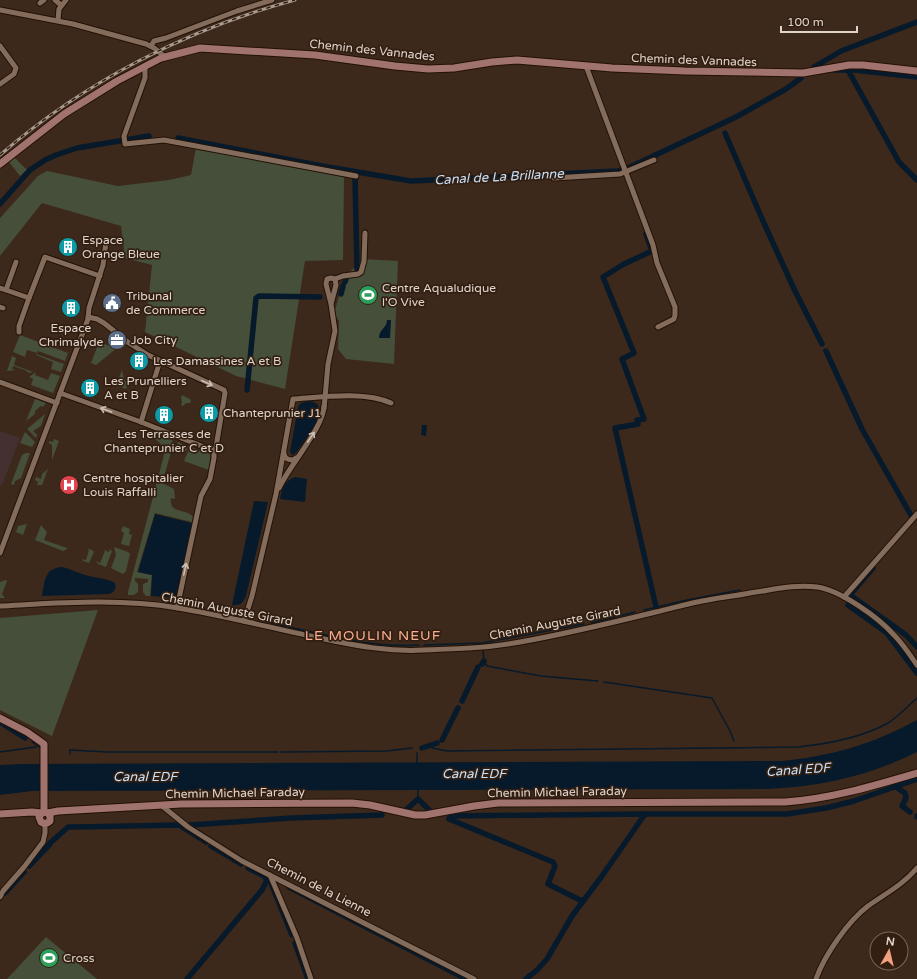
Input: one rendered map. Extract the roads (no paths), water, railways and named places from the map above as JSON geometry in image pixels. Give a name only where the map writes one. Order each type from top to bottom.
[{"type":"street","points":[[55,0],[61,5]]},
{"type":"street","points":[[58,20],[61,5],[66,0]]},
{"type":"street","points":[[151,46],[154,41],[272,0]]},
{"type":"street","points":[[0,10],[58,20],[151,46],[165,57]]},
{"type":"street","points":[[0,46],[16,68],[14,74],[0,84]]},
{"type":"street","name":"Chemin des Vannades","points":[[0,164],[30,139],[78,104],[117,81],[165,57],[191,49],[204,47],[315,55],[416,68],[454,68],[517,60],[586,66],[685,71],[803,73],[838,66],[856,65],[917,71]]},
{"type":"street","points":[[145,66],[144,78],[124,140],[126,144],[164,140],[356,176]]},
{"type":"street","points":[[586,66],[653,245],[657,264],[675,310],[673,320],[658,327]]},
{"type":"street","points":[[554,178],[610,176],[626,172],[654,160]]},
{"type":"street","points":[[276,494],[283,479],[318,425],[324,409],[328,364],[334,331],[331,304],[326,282],[329,278],[335,279],[361,272],[364,260],[365,233]]},
{"type":"street","points":[[0,553],[88,317],[89,308],[100,276],[106,242]]},
{"type":"street","points":[[19,332],[19,326],[45,258],[100,276]]},
{"type":"street","points":[[6,290],[16,262]]},
{"type":"street","points":[[331,304],[336,285],[335,279]]},
{"type":"street","points":[[0,288],[29,298]]},
{"type":"street","points":[[88,317],[104,323],[129,343],[160,361],[225,391],[210,479],[201,496],[177,608]]},
{"type":"street","points":[[141,422],[160,361]]},
{"type":"street","points":[[0,382],[57,403]]},
{"type":"street","points":[[60,393],[141,422],[214,451]]},
{"type":"street","points":[[244,621],[252,596],[276,494],[293,399],[325,397],[376,397],[391,403]]},
{"type":"street","points":[[313,398],[322,401],[324,409]]},
{"type":"street","points":[[284,452],[286,458],[292,460],[296,458]]},
{"type":"street","points":[[844,597],[917,514]]},
{"type":"street","name":"Chemin Auguste Girard","points":[[0,606],[114,602],[131,603],[177,608],[366,647],[400,650],[446,650],[480,648],[558,635],[706,600],[772,590],[810,587],[828,590],[844,597],[888,629],[902,644],[917,666]]},
{"type":"street","points":[[0,718],[27,732],[44,744],[45,817],[45,833],[42,842],[24,867],[3,891],[0,897]]},
{"type":"street","name":"Chemin Michael Faraday","points":[[45,817],[76,810],[161,804],[352,803],[420,815],[510,802],[784,802],[846,793],[917,773]]},
{"type":"street","name":"Chemin de la Lienne","points":[[161,804],[173,816],[242,861],[474,979]]},
{"type":"street","points":[[0,814],[32,812],[45,817]]},
{"type":"street","points":[[816,979],[828,954],[854,919],[867,907],[902,882],[917,868]]},
{"type":"street","points":[[270,875],[297,938],[311,979]]},
{"type":"water","points":[[387,320],[391,320],[390,338],[379,338],[380,333],[387,323]]},
{"type":"water","points":[[308,401],[314,402],[318,405],[318,417],[308,436],[296,453],[292,455],[290,452],[298,407],[301,403]]},
{"type":"water","points":[[422,425],[427,425],[426,436],[421,435]]},
{"type":"water","points":[[295,477],[307,479],[305,502],[280,499],[286,483]]},
{"type":"water","points":[[254,501],[268,502],[246,596],[241,604],[232,605]]},
{"type":"water","points":[[155,514],[192,523],[176,598],[151,596],[152,575],[138,572]]},
{"type":"water","points":[[61,567],[114,582],[116,586],[115,590],[109,594],[42,596],[48,573],[55,568]]},
{"type":"water","name":"Canal EDF","points":[[917,720],[917,752],[881,768],[844,779],[786,788],[32,791],[0,795],[0,765],[782,761],[818,756],[852,748],[884,736]]},
{"type":"waterway","name":"Canal de La Brillanne","points":[[814,67],[841,51],[917,22]]},
{"type":"waterway","points":[[835,70],[854,70],[917,77]]},
{"type":"waterway","points":[[848,70],[899,162],[917,180]]},
{"type":"waterway","name":"Canal de La Brillanne","points":[[178,138],[322,166],[411,181],[618,171],[628,168],[736,117],[786,89],[801,78]]},
{"type":"waterway","points":[[725,133],[795,291],[822,344]]},
{"type":"waterway","name":"Canal de La Brillanne","points":[[0,204],[30,170],[45,160],[77,148],[149,136]]},
{"type":"waterway","name":"Canal de La Brillanne","points":[[355,178],[357,269]]},
{"type":"waterway","points":[[637,420],[644,419],[622,359],[634,353],[603,277],[624,264],[652,251],[646,234]]},
{"type":"waterway","name":"Canal de La Brillanne","points":[[341,294],[343,286]]},
{"type":"waterway","name":"Canal de La Brillanne","points":[[247,390],[256,298],[259,296],[320,297]]},
{"type":"waterway","points":[[826,351],[862,429],[912,517]]},
{"type":"waterway","points":[[638,424],[615,428],[656,607]]},
{"type":"waterway","points":[[873,568],[850,595],[906,635],[917,647]]},
{"type":"waterway","points":[[644,610],[740,590]]},
{"type":"waterway","points":[[848,605],[887,633],[917,673]]},
{"type":"waterway","points":[[183,606],[223,613]]},
{"type":"waterway","points":[[591,623],[635,612]]},
{"type":"waterway","points":[[271,623],[362,642],[419,645]]},
{"type":"waterway","points":[[424,645],[482,643],[584,624]]},
{"type":"waterway","points":[[483,651],[484,661],[487,666],[541,676],[598,681]]},
{"type":"waterway","points":[[462,701],[478,667]]},
{"type":"waterway","points":[[604,682],[712,698],[734,741]]},
{"type":"waterway","points":[[432,748],[447,751],[798,747],[844,739],[878,728],[895,718],[917,698]]},
{"type":"waterway","points":[[442,740],[458,708]]},
{"type":"waterway","points":[[0,722],[25,738]]},
{"type":"waterway","points":[[32,742],[39,747]]},
{"type":"waterway","points":[[422,748],[437,743]]},
{"type":"waterway","points":[[0,752],[36,747]]},
{"type":"waterway","points":[[281,752],[386,751],[412,748]]},
{"type":"waterway","points":[[70,754],[70,750],[108,752],[278,752]]},
{"type":"waterway","points":[[417,753],[417,763]]},
{"type":"waterway","points":[[645,814],[787,814],[826,808],[854,801],[917,779]]},
{"type":"waterway","points":[[896,787],[905,793],[906,798],[902,806],[910,812]]},
{"type":"waterway","points":[[418,789],[418,799]]},
{"type":"waterway","points":[[406,810],[418,799],[429,810]]},
{"type":"waterway","points":[[526,979],[547,959],[572,916],[645,814],[548,815]]},
{"type":"waterway","points":[[190,825],[291,818],[382,815]]},
{"type":"waterway","points":[[544,815],[450,816],[449,819],[553,862],[555,866],[548,884],[582,901]]},
{"type":"waterway","points":[[49,844],[68,827],[179,825],[206,842]]},
{"type":"waterway","points":[[29,866],[50,844]]},
{"type":"waterway","points":[[211,846],[241,864]]},
{"type":"waterway","points":[[187,979],[262,890],[267,880],[264,876],[248,868]]},
{"type":"waterway","points":[[5,893],[24,872]]},
{"type":"waterway","points":[[268,880],[270,881],[292,935]]},
{"type":"waterway","points":[[289,887],[466,979]]},
{"type":"waterway","points":[[295,943],[308,979]]},
{"type":"railway","points":[[0,155],[66,104],[138,61],[215,26],[295,0]]},
{"type":"place","name":"Espace Orange Bleue","points":[[68,247]]},
{"type":"place","name":"Centre Aqualudique l'O Vive","points":[[368,295]]},
{"type":"place","name":"Tribunal de Commerce","points":[[112,303]]},
{"type":"place","name":"Espace Chrimalyde","points":[[71,308]]},
{"type":"place","name":"Job City","points":[[117,340]]},
{"type":"place","name":"Les Damassines A et B","points":[[139,361]]},
{"type":"place","name":"Les Prunelliers A et B","points":[[90,388]]},
{"type":"place","name":"Chanteprunier J1","points":[[209,413]]},
{"type":"place","name":"Les Terrasses de Chanteprunier C et D","points":[[164,415]]},
{"type":"place","name":"Centre hospitalier Louis Raffalli","points":[[69,485]]},
{"type":"place","name":"Cross","points":[[49,958]]},
{"type":"district","name":"LE MOULIN NEUF","points":[[373,635]]}]
